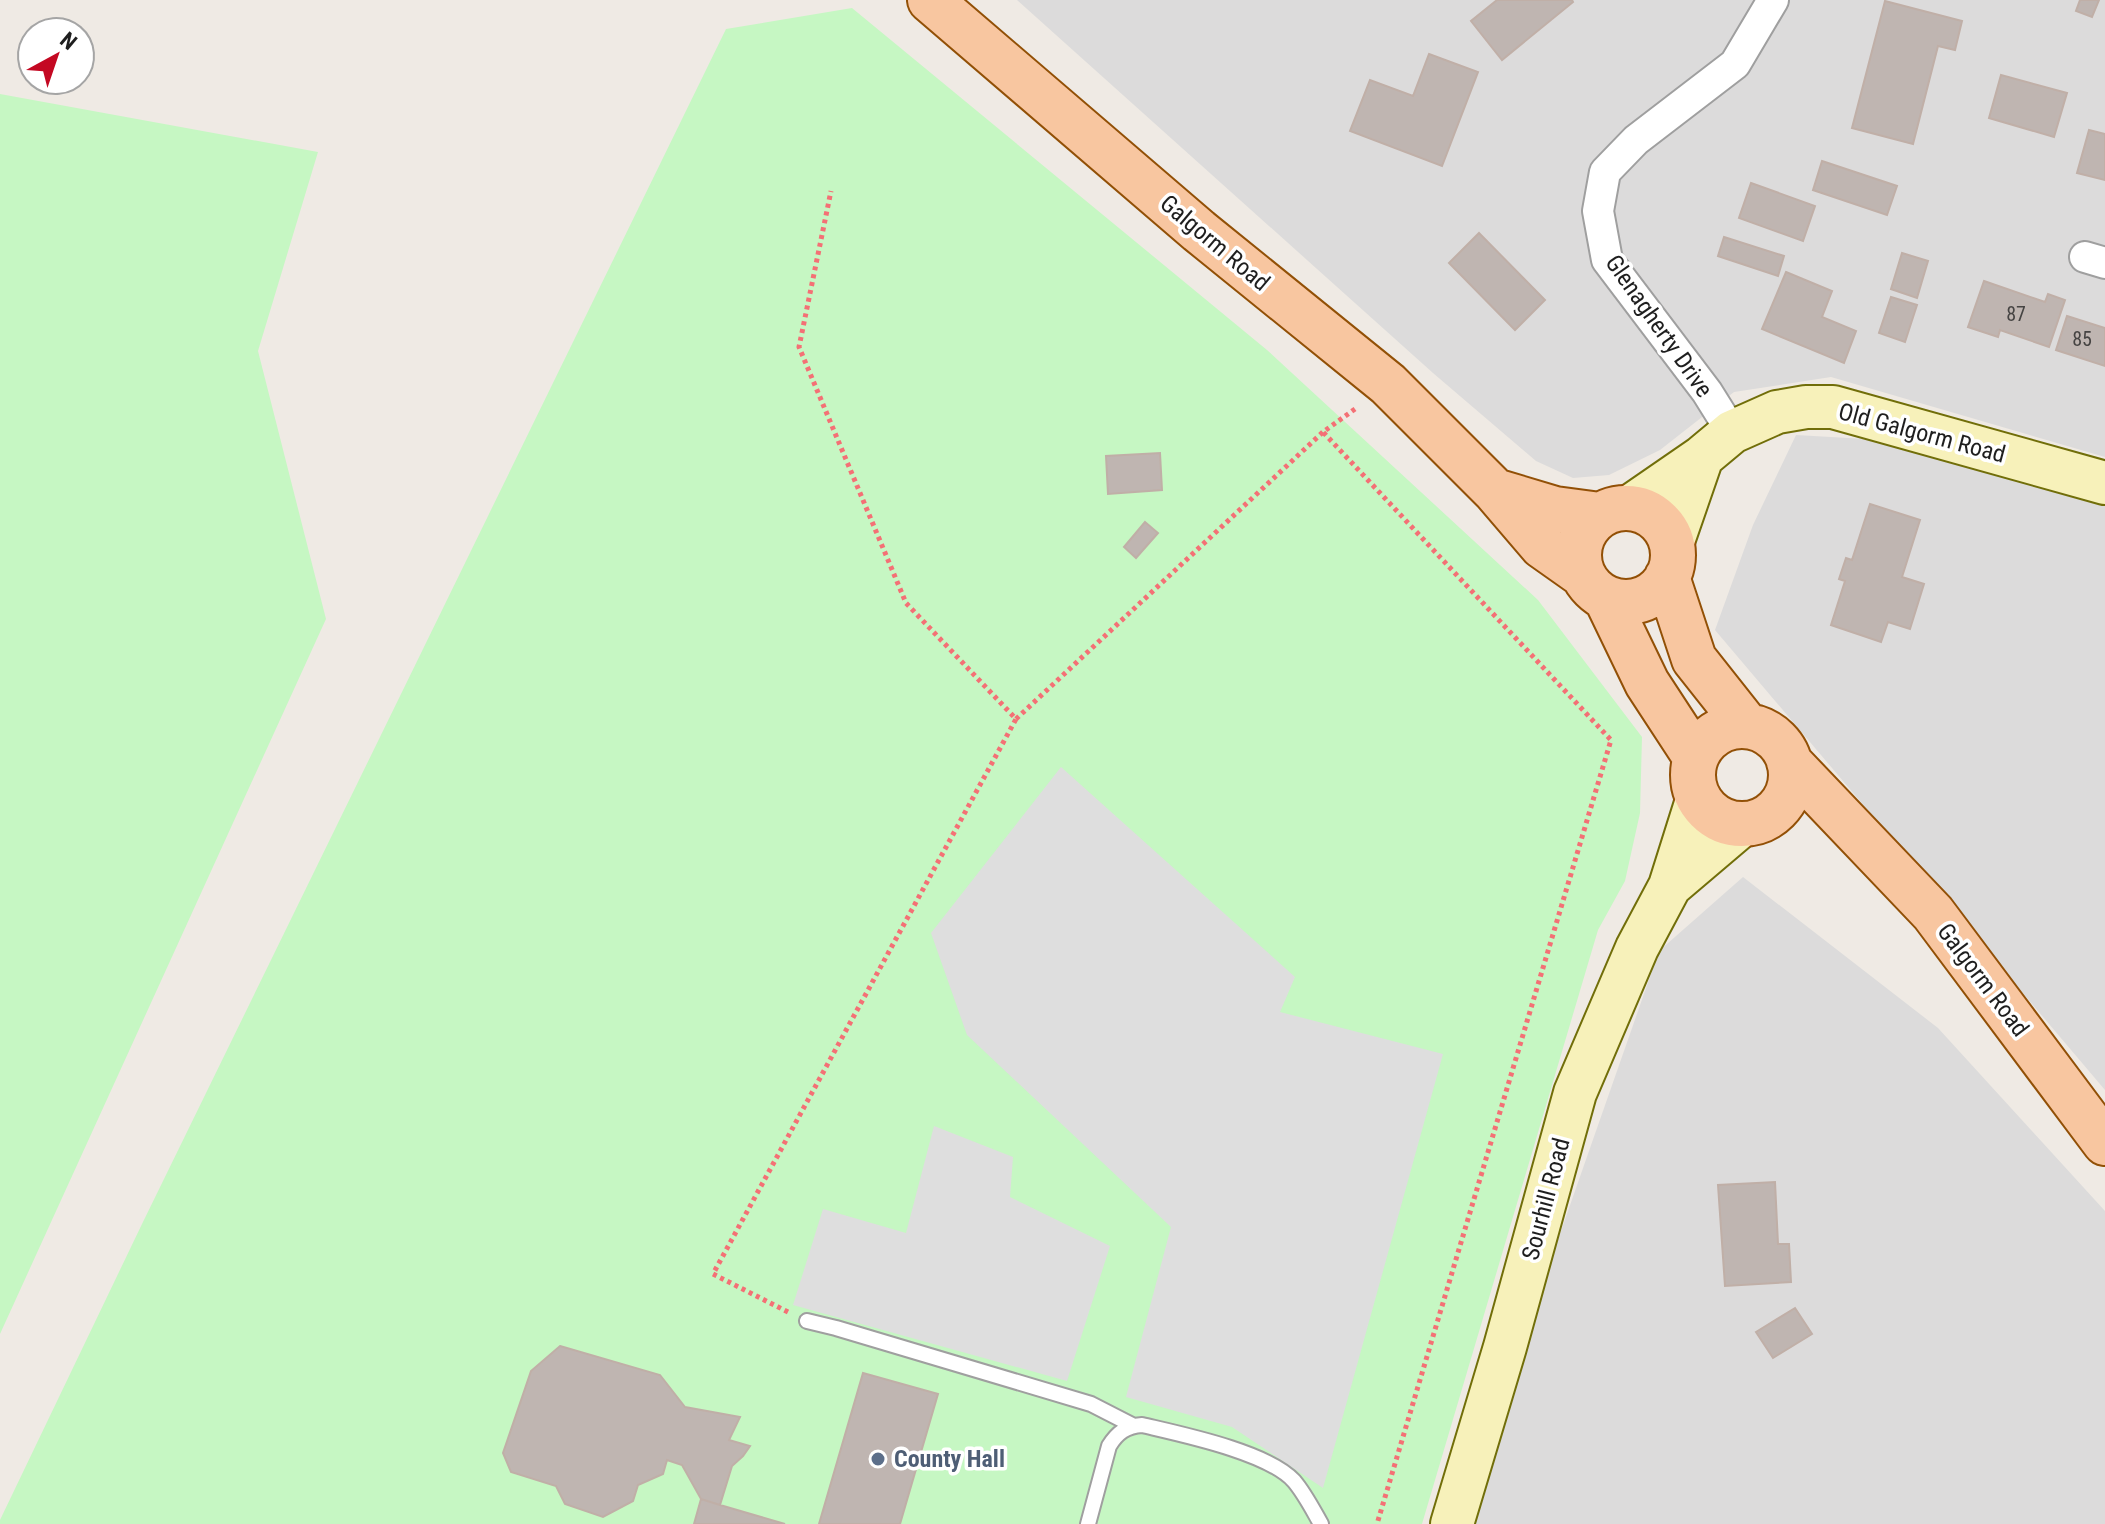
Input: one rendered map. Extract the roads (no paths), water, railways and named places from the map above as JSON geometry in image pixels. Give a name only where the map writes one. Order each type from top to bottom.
[{"type":"main road","name":"Galgorm Road","points":[[930,0],[1199,231],[1388,384],[1495,491],[1542,546],[1595,587]]},
{"type":"main road","name":"Galgorm Road","points":[[1495,491],[1555,509],[1614,512]]},
{"type":"main road","points":[[1747,726],[1694,659],[1663,525],[1643,511],[1614,512],[1590,524],[1579,548],[1579,562],[1697,777],[1712,814],[1721,820],[1750,823],[1851,827]]},
{"type":"main road","points":[[1595,587],[1620,602],[1634,602],[1648,597],[1659,589],[1670,560]]},
{"type":"main road","points":[[1697,777],[1704,744],[1716,733],[1731,727],[1747,726],[1778,741],[1789,762],[1789,789],[1783,802],[1771,814],[1750,823]]},
{"type":"main road","name":"Galgorm Road","points":[[1789,762],[1933,913],[2105,1143]]},
{"type":"street","name":"Glenagherty Drive","points":[[1717,445],[1707,392],[1607,260],[1598,211],[1605,172],[1636,140],[1735,64],[1773,0]]},
{"type":"street","name":"Old Galgorm Road","points":[[1717,445],[1777,412],[1806,407],[1833,407],[2105,483]]},
{"type":"street","points":[[1614,512],[1717,445]]},
{"type":"street","points":[[1670,560],[1717,445]]},
{"type":"street","name":"Sourhill Road","points":[[1452,1524],[1575,1093],[1637,948],[1670,886],[1697,777]]},
{"type":"street","name":"Sourhill Road","points":[[1670,886],[1750,823]]},
{"type":"lane","points":[[807,1321],[1091,1404],[1132,1425],[1187,1435],[1230,1448],[1273,1466],[1293,1480],[1321,1524]]},
{"type":"lane","points":[[1088,1524],[1109,1446],[1115,1436],[1132,1425]]},
{"type":"place","name":"County Hall","points":[[878,1459]]}]
